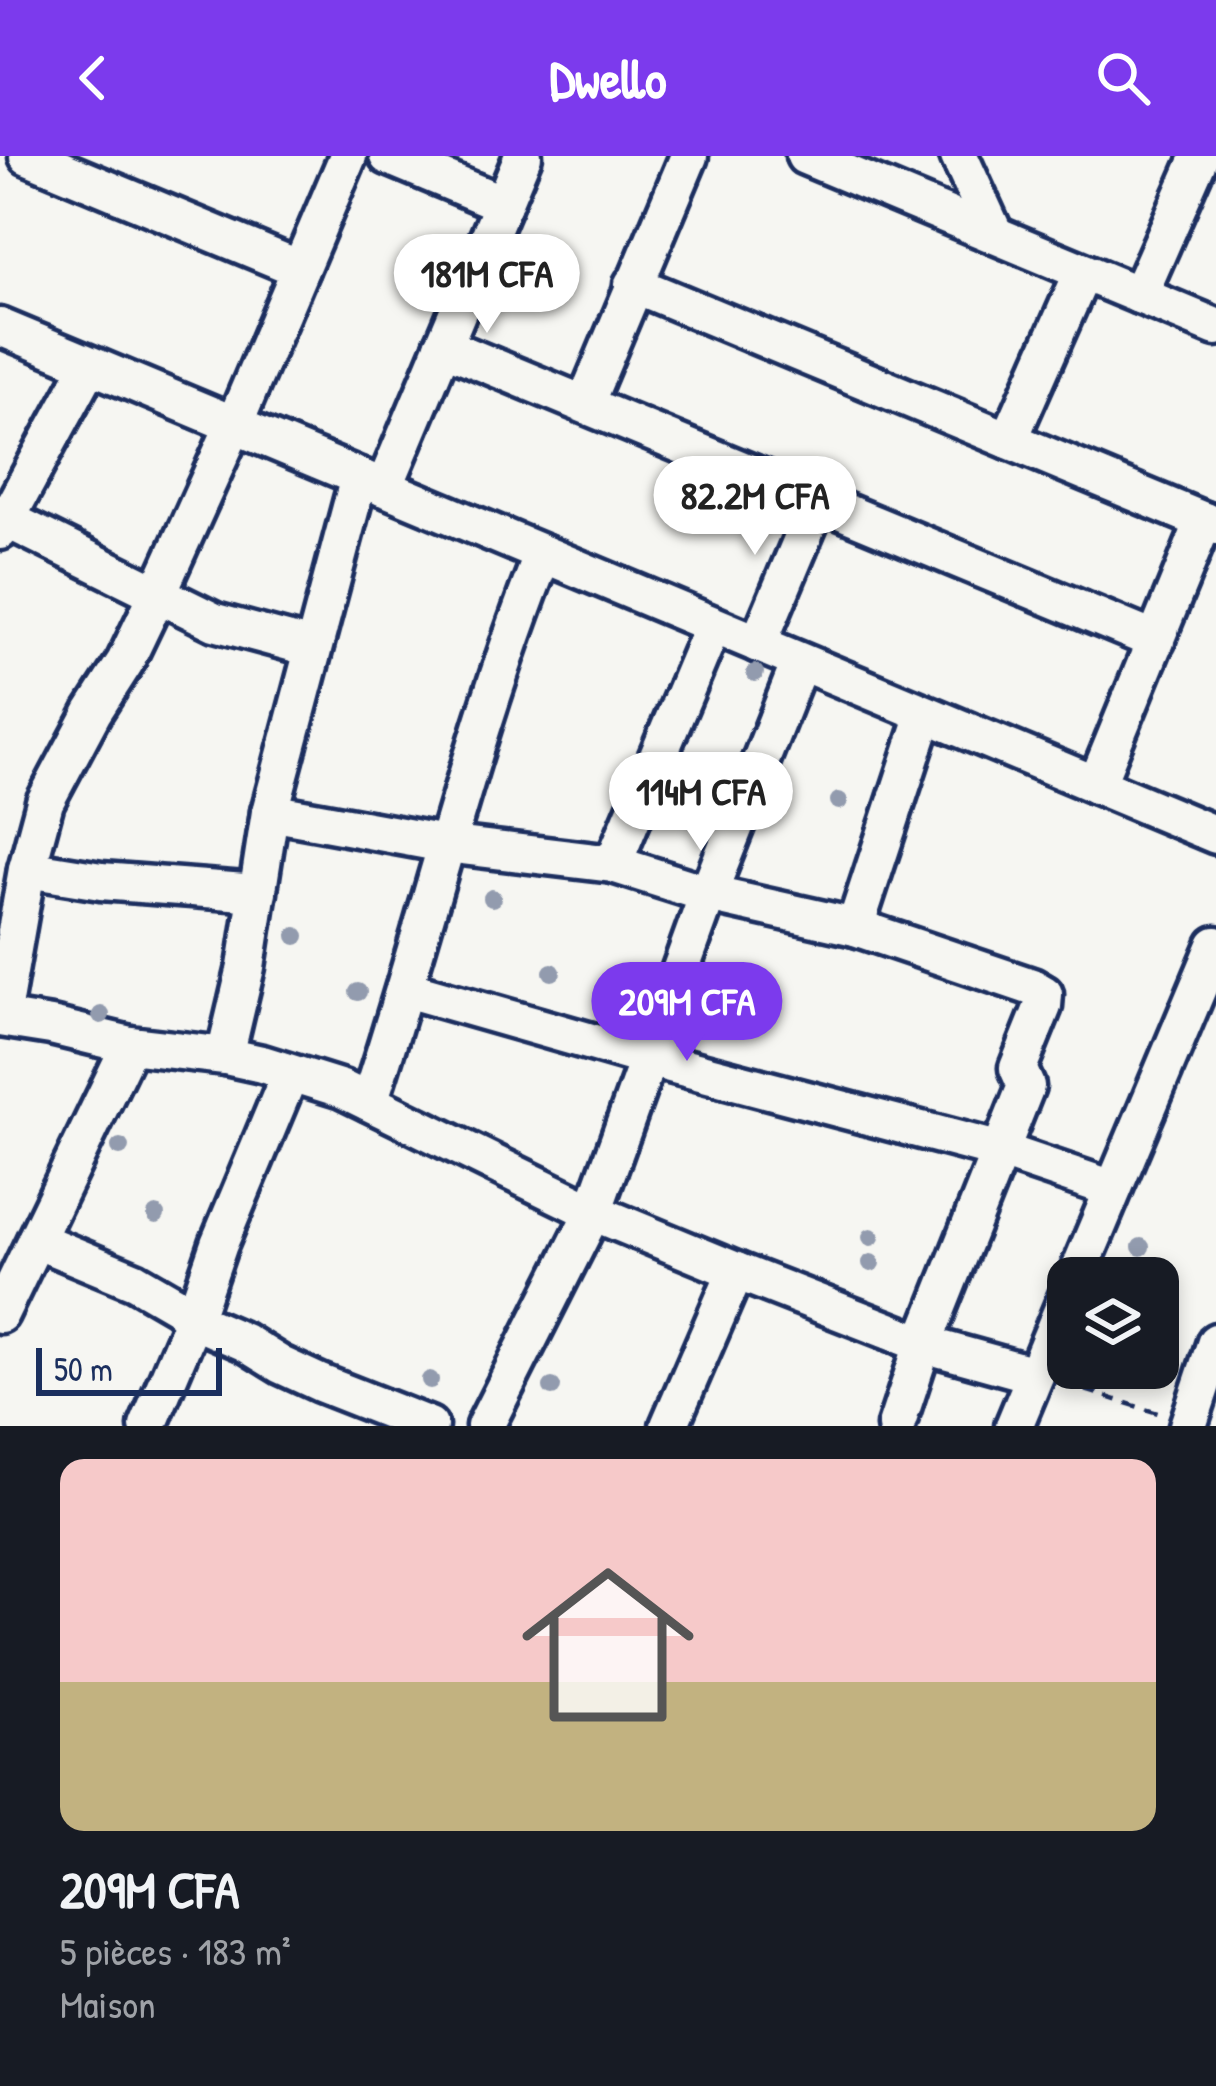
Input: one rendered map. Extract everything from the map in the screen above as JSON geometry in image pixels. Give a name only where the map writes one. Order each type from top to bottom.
[{"type":"street","points":[[28,156],[300,269]]},
{"type":"street","points":[[348,156],[158,593],[125,662],[45,802],[27,868],[1,1018],[130,1045],[225,1056],[342,1089],[593,1212],[922,1345],[1035,1375]]},
{"type":"street","points":[[388,156],[503,204]]},
{"type":"street","points":[[225,1056],[246,967],[270,812],[312,648],[371,483],[443,346],[524,156]]},
{"type":"street","points":[[585,404],[689,156]]},
{"type":"street","points":[[805,156],[1216,327]]},
{"type":"street","points":[[959,156],[995,235]]},
{"type":"street","points":[[1138,295],[1198,162]]},
{"type":"street","points":[[1009,440],[1083,272]]},
{"type":"street","points":[[633,284],[1210,524],[1096,785]]},
{"type":"street","points":[[0,327],[1216,835]]},
{"type":"street","points":[[443,346],[1156,641]]},
{"type":"street","points":[[90,365],[2,522],[215,622],[312,648]]},
{"type":"street","points":[[758,644],[818,501]]},
{"type":"street","points":[[368,1102],[406,989],[446,844],[543,554]]},
{"type":"street","points":[[613,864],[713,625]]},
{"type":"street","points":[[485,1426],[593,1212],[708,894],[800,662]]},
{"type":"street","points":[[855,927],[925,714]]},
{"type":"street","points":[[270,812],[446,844],[613,864],[708,894],[855,927],[1044,994],[1018,1068],[1026,1086],[922,1345],[896,1426]]},
{"type":"street","points":[[27,868],[101,881],[258,893]]},
{"type":"street","points":[[1085,1257],[1216,944]]},
{"type":"street","points":[[406,989],[1001,1151],[1113,1189]]},
{"type":"street","points":[[0,1314],[130,1045]]},
{"type":"street","points":[[148,1426],[290,1073]]},
{"type":"street","points":[[36,1240],[135,1281],[193,1320],[244,1342],[281,1365],[428,1426]]},
{"type":"street","points":[[669,1426],[736,1271]]},
{"type":"street","points":[[1189,1424],[1216,1342]]},
{"type":"street","points":[[1013,1426],[1047,1346]]},
{"type":"path","points":[[1035,1375],[1189,1424]]}]
